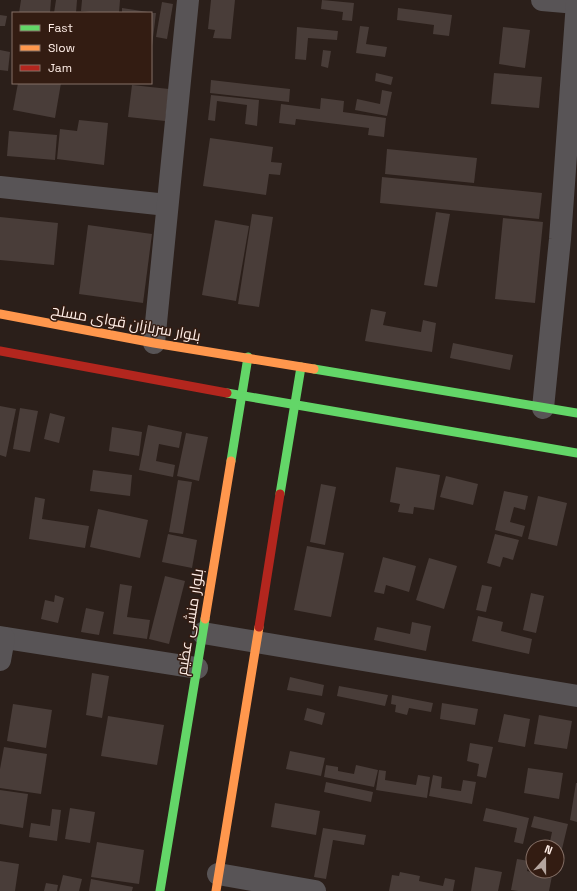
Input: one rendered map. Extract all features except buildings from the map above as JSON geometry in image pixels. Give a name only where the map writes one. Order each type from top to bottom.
[{"type":"main road","name":"بلوار سربازان قوای مسلح","points":[[0,314],[154,343],[577,413]]},
{"type":"main road","points":[[0,351],[242,396],[577,453]]},
{"type":"main road","name":"بلوار منشی عظیم","points":[[160,891],[248,358]]},
{"type":"main road","points":[[217,882],[301,367]]},
{"type":"street","points":[[154,343],[188,0]]},
{"type":"street","points":[[542,0],[577,3],[568,240],[543,408]]},
{"type":"street","points":[[0,187],[168,205]]},
{"type":"street","points":[[203,633],[577,696]]},
{"type":"street","points":[[0,660],[2,637],[197,668]]},
{"type":"street","points":[[217,882],[316,891]]},
{"type":"traffic: fast","points":[[231,461],[248,357]]},
{"type":"traffic: fast","points":[[280,494],[301,367]]},
{"type":"traffic: fast","points":[[314,369],[577,413]]},
{"type":"traffic: fast","points":[[227,393],[577,453]]},
{"type":"traffic: fast","points":[[160,891],[205,619]]},
{"type":"traffic: slow","points":[[0,314],[154,343],[314,369]]},
{"type":"traffic: slow","points":[[205,619],[231,461]]},
{"type":"traffic: slow","points":[[216,891],[259,627]]},
{"type":"traffic: jam","points":[[0,351],[227,393]]},
{"type":"traffic: jam","points":[[259,627],[280,494]]}]
